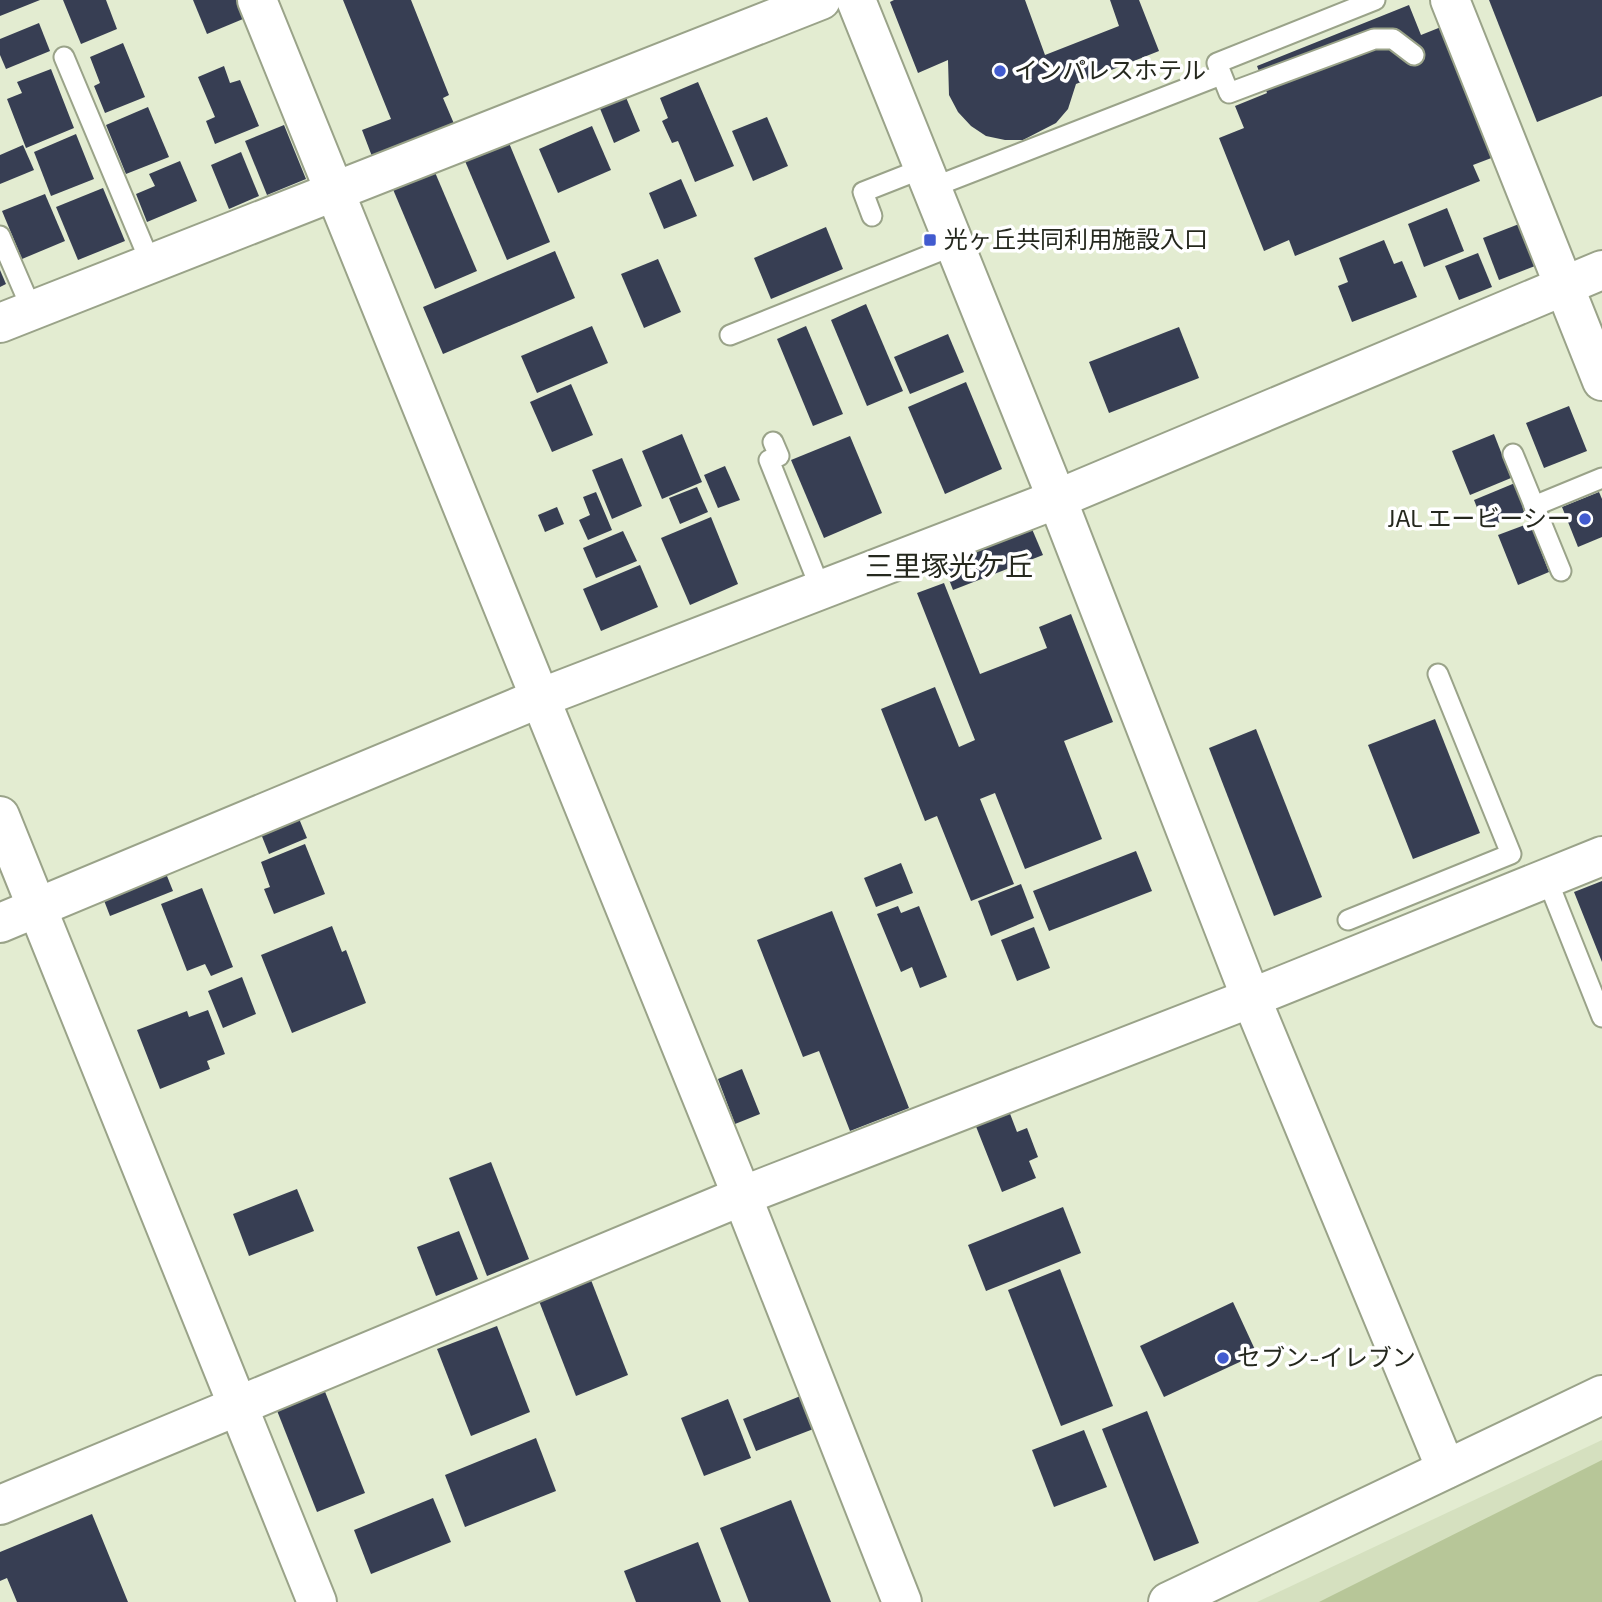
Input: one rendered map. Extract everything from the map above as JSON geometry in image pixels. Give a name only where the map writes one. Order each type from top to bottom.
[{"type":"street","points":[[257,0],[742,1196],[902,1602]]},
{"type":"street","points":[[16,316],[821,0]]},
{"type":"street","points":[[856,0],[1057,499],[1251,998],[1446,1469]]},
{"type":"street","points":[[1450,0],[1602,381]]},
{"type":"street","points":[[0,923],[540,698],[1057,499],[1602,270]]},
{"type":"street","points":[[0,816],[317,1602]]},
{"type":"street","points":[[0,1505],[240,1408],[742,1196],[1251,998],[1602,856]]},
{"type":"street","points":[[1168,1602],[1602,1395]]},
{"type":"lane","points":[[1374,0],[1217,64],[1229,93],[1374,38],[1393,39],[1414,55]]},
{"type":"lane","points":[[64,57],[151,264]]},
{"type":"lane","points":[[872,216],[863,192],[928,178],[1221,75]]},
{"type":"lane","points":[[0,236],[16,316]]},
{"type":"lane","points":[[730,335],[955,246]]},
{"type":"lane","points":[[773,442],[779,456],[769,460],[821,590]]},
{"type":"lane","points":[[1513,454],[1561,571]]},
{"type":"lane","points":[[1534,506],[1602,478]]},
{"type":"lane","points":[[1348,920],[1511,854],[1438,674]]},
{"type":"lane","points":[[1547,878],[1602,1017]]},
{"type":"shaded area","points":[[1602,1440],[1602,1602],[1257,1602]]},
{"type":"shaded area","points":[[1602,1460],[1602,1602],[1319,1602]]},
{"type":"building","points":[[0,0],[40,0],[0,16]]},
{"type":"building","points":[[63,0],[106,0],[117,29],[81,44]]},
{"type":"building","points":[[193,0],[236,0],[243,19],[207,34]]},
{"type":"building","points":[[343,0],[411,0],[449,95],[443,98],[455,126],[373,159],[362,130],[391,119]]},
{"type":"building","points":[[1025,0],[1045,55],[1119,26],[1110,0],[1139,0],[1159,51],[1076,84],[1068,109],[1056,123],[1023,140],[1005,140],[986,136],[971,126],[958,112],[949,95],[948,60],[918,73],[890,2]]},
{"type":"building","points":[[1489,0],[1602,0],[1602,96],[1537,122]]},
{"type":"building","points":[[1409,5],[1421,35],[1441,27],[1494,157],[1473,165],[1480,181],[1295,256],[1289,240],[1264,251],[1219,138],[1244,128],[1235,106],[1267,93],[1257,66]]},
{"type":"building","points":[[39,23],[50,51],[6,69],[0,55],[0,39]]},
{"type":"building","points":[[123,43],[145,97],[105,113],[94,86],[100,83],[90,57]]},
{"type":"building","points":[[224,66],[230,83],[240,80],[259,126],[215,144],[206,121],[215,117],[198,77]]},
{"type":"building","points":[[51,69],[74,128],[26,148],[7,99],[22,93],[17,82]]},
{"type":"building","points":[[698,82],[734,166],[695,182],[678,141],[672,143],[662,121],[668,118],[660,98]]},
{"type":"building","points":[[625,95],[640,131],[614,143],[599,106]]},
{"type":"building","points":[[148,107],[169,157],[126,174],[106,125]]},
{"type":"building","points":[[767,117],[788,166],[753,181],[732,131]]},
{"type":"building","points":[[284,125],[306,179],[267,195],[245,141]]},
{"type":"building","points":[[592,126],[611,170],[558,193],[539,149]]},
{"type":"building","points":[[76,134],[94,179],[51,196],[34,152]]},
{"type":"building","points":[[509,143],[550,242],[507,260],[465,161]]},
{"type":"building","points":[[23,145],[34,170],[0,184],[0,155]]},
{"type":"building","points":[[241,152],[259,196],[229,209],[211,165]]},
{"type":"building","points":[[180,161],[197,201],[147,222],[136,194],[155,186],[149,174]]},
{"type":"building","points":[[434,170],[477,271],[435,289],[392,187]]},
{"type":"building","points":[[681,179],[697,216],[664,229],[649,193]]},
{"type":"building","points":[[103,188],[125,241],[78,260],[56,207]]},
{"type":"building","points":[[45,194],[65,241],[22,259],[2,211]]},
{"type":"building","points":[[1447,208],[1464,251],[1424,267],[1408,224]]},
{"type":"building","points":[[1519,224],[1535,266],[1499,280],[1483,238]]},
{"type":"building","points":[[826,227],[843,269],[771,299],[754,258]]},
{"type":"building","points":[[1384,240],[1394,264],[1402,261],[1417,297],[1352,322],[1338,286],[1348,282],[1339,258]]},
{"type":"building","points":[[555,251],[575,298],[443,354],[423,307]]},
{"type":"building","points":[[1478,253],[1492,287],[1459,300],[1445,266]]},
{"type":"building","points":[[658,259],[681,312],[644,328],[621,274]]},
{"type":"building","points":[[0,270],[6,284],[0,287]]},
{"type":"building","points":[[866,304],[903,391],[867,406],[831,320]]},
{"type":"building","points":[[592,326],[608,363],[537,393],[521,356]]},
{"type":"building","points":[[806,326],[843,414],[813,426],[777,339]]},
{"type":"building","points":[[1179,327],[1199,378],[1109,413],[1089,362]]},
{"type":"building","points":[[948,334],[964,372],[910,394],[894,357]]},
{"type":"building","points":[[966,382],[1002,469],[945,494],[908,407]]},
{"type":"building","points":[[571,384],[593,435],[552,452],[530,402]]},
{"type":"building","points":[[1569,406],[1587,451],[1544,468],[1526,423]]},
{"type":"building","points":[[682,434],[702,482],[662,499],[642,451]]},
{"type":"building","points":[[1494,434],[1511,478],[1470,495],[1452,451]]},
{"type":"building","points":[[850,436],[882,513],[824,538],[791,460]]},
{"type":"building","points":[[622,458],[642,506],[612,519],[592,470]]},
{"type":"building","points":[[725,466],[740,500],[718,508],[704,475]]},
{"type":"building","points":[[1515,483],[1527,511],[1485,528],[1474,500]]},
{"type":"building","points":[[697,487],[708,512],[680,524],[669,498]]},
{"type":"building","points":[[596,492],[612,530],[588,540],[579,520],[590,515],[583,497]]},
{"type":"building","points":[[1599,492],[1602,499],[1602,537],[1578,547],[1562,507]]},
{"type":"building","points":[[557,507],[564,524],[545,532],[538,515]]},
{"type":"building","points":[[711,517],[738,584],[690,605],[661,538]]},
{"type":"building","points":[[1530,523],[1549,572],[1518,585],[1498,535]]},
{"type":"building","points":[[1032,529],[1043,555],[953,590],[943,564]]},
{"type":"building","points":[[623,531],[637,561],[596,578],[583,548]]},
{"type":"building","points":[[640,565],[658,607],[601,631],[583,589]]},
{"type":"building","points":[[944,583],[980,674],[1047,648],[1039,627],[1071,614],[1113,722],[1064,741],[1102,839],[1025,869],[995,793],[980,799],[1014,884],[971,901],[937,816],[925,821],[881,709],[935,687],[959,747],[975,740],[917,593]]},
{"type":"building","points":[[1435,719],[1480,833],[1413,859],[1368,745]]},
{"type":"building","points":[[1256,729],[1322,897],[1274,916],[1209,748]]},
{"type":"building","points":[[295,809],[307,838],[269,854],[257,824]]},
{"type":"building","points":[[305,844],[325,894],[274,914],[264,889],[270,887],[261,862]]},
{"type":"building","points":[[1136,851],[1152,891],[1049,931],[1033,891]]},
{"type":"building","points":[[901,863],[913,893],[876,907],[864,878]]},
{"type":"building","points":[[163,866],[173,891],[110,916],[100,890]]},
{"type":"building","points":[[1602,881],[1602,962],[1574,892]]},
{"type":"building","points":[[1021,884],[1034,918],[991,936],[978,901]]},
{"type":"building","points":[[202,888],[233,967],[211,976],[205,964],[187,971],[161,904]]},
{"type":"building","points":[[898,906],[901,913],[919,906],[947,977],[920,988],[912,967],[901,972],[877,914]]},
{"type":"building","points":[[832,911],[909,1108],[850,1131],[819,1051],[803,1057],[757,940]]},
{"type":"building","points":[[332,926],[342,952],[346,950],[366,1003],[292,1033],[261,955]]},
{"type":"building","points":[[1034,927],[1050,968],[1017,981],[1001,940]]},
{"type":"building","points":[[242,977],[256,1014],[223,1028],[208,991]]},
{"type":"building","points":[[208,1010],[225,1054],[207,1061],[210,1069],[160,1089],[137,1030],[187,1011],[189,1017]]},
{"type":"building","points":[[742,1069],[760,1114],[735,1124],[718,1079]]},
{"type":"building","points":[[1009,1111],[1017,1132],[1027,1128],[1038,1157],[1029,1161],[1036,1178],[1002,1192],[975,1124]]},
{"type":"building","points":[[491,1162],[529,1259],[487,1276],[449,1178]]},
{"type":"building","points":[[297,1189],[314,1231],[249,1256],[233,1214]]},
{"type":"building","points":[[1063,1207],[1081,1253],[986,1291],[968,1245]]},
{"type":"building","points":[[459,1231],[478,1279],[436,1296],[417,1247]]},
{"type":"building","points":[[1060,1269],[1113,1406],[1061,1426],[1008,1290]]},
{"type":"building","points":[[591,1280],[628,1375],[576,1396],[539,1301]]},
{"type":"building","points":[[1233,1302],[1257,1354],[1164,1397],[1140,1346]]},
{"type":"building","points":[[497,1326],[530,1412],[471,1436],[437,1349]]},
{"type":"building","points":[[322,1384],[365,1493],[317,1512],[274,1403]]},
{"type":"building","points":[[803,1395],[816,1428],[756,1451],[743,1419]]},
{"type":"building","points":[[728,1399],[751,1458],[704,1476],[681,1418]]},
{"type":"building","points":[[1147,1411],[1199,1543],[1154,1561],[1102,1429]]},
{"type":"building","points":[[1084,1430],[1107,1487],[1054,1507],[1032,1450]]},
{"type":"building","points":[[536,1438],[556,1491],[465,1527],[445,1475]]},
{"type":"building","points":[[433,1498],[451,1542],[371,1574],[354,1530]]},
{"type":"building","points":[[791,1500],[831,1602],[749,1602],[720,1528]]},
{"type":"building","points":[[92,1514],[128,1602],[17,1602],[7,1578],[0,1581],[0,1552]]},
{"type":"building","points":[[698,1542],[721,1602],[636,1602],[624,1571]]},
{"type":"place","name":"インパレスホテル","points":[[1000,71]]},
{"type":"place","name":"光ヶ丘共同利用施設入口","points":[[930,240]]},
{"type":"place","name":"JAL エービーシー","points":[[1585,519]]},
{"type":"place","name":"セブン-イレブン","points":[[1223,1358]]},
{"type":"district","name":"三里塚光ケ丘","points":[[949,566]]}]
